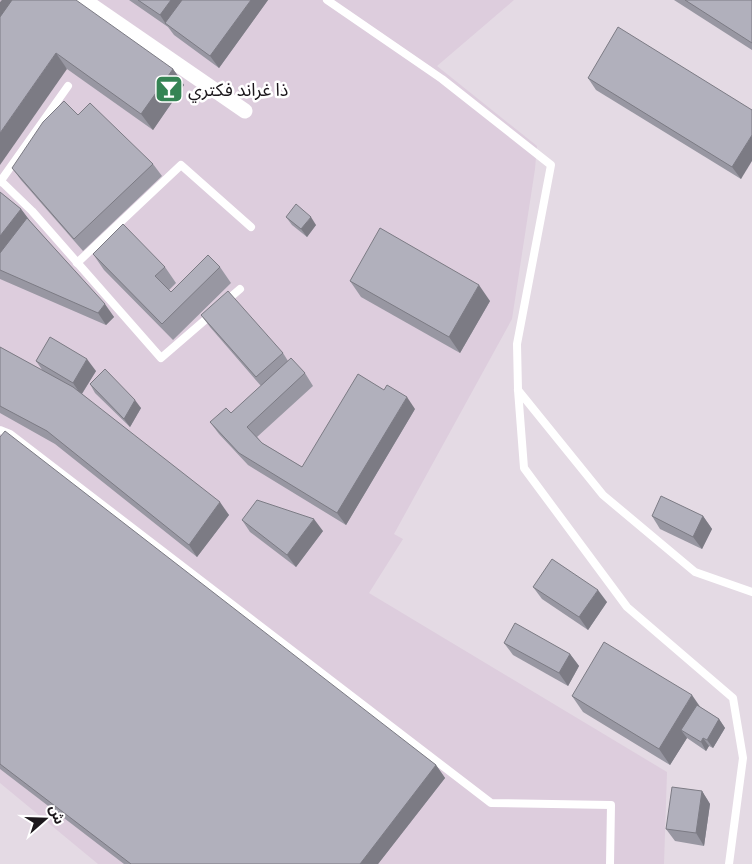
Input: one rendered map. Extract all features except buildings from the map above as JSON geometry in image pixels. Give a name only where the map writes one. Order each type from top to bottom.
[{"type":"street","points":[[84,0],[244,111]]},
{"type":"lane","points":[[327,0],[442,79],[551,165],[517,344],[518,390],[524,468],[627,607],[733,698],[743,758],[729,864]]},
{"type":"lane","points":[[68,86],[0,182],[32,211],[161,358],[240,289]]},
{"type":"lane","points":[[77,263],[181,165],[252,227]]},
{"type":"lane","points":[[518,390],[603,495],[695,572],[752,592]]},
{"type":"lane","points":[[0,430],[10,434],[491,803],[611,805],[610,864]]},
{"type":"shaded area","points":[[0,0],[514,0],[437,66],[537,146],[512,319],[394,534],[403,539],[369,593],[667,772],[664,864],[98,864],[0,783]]},
{"type":"place","name":"ذا غراند فكتري","points":[[169,89]]}]
